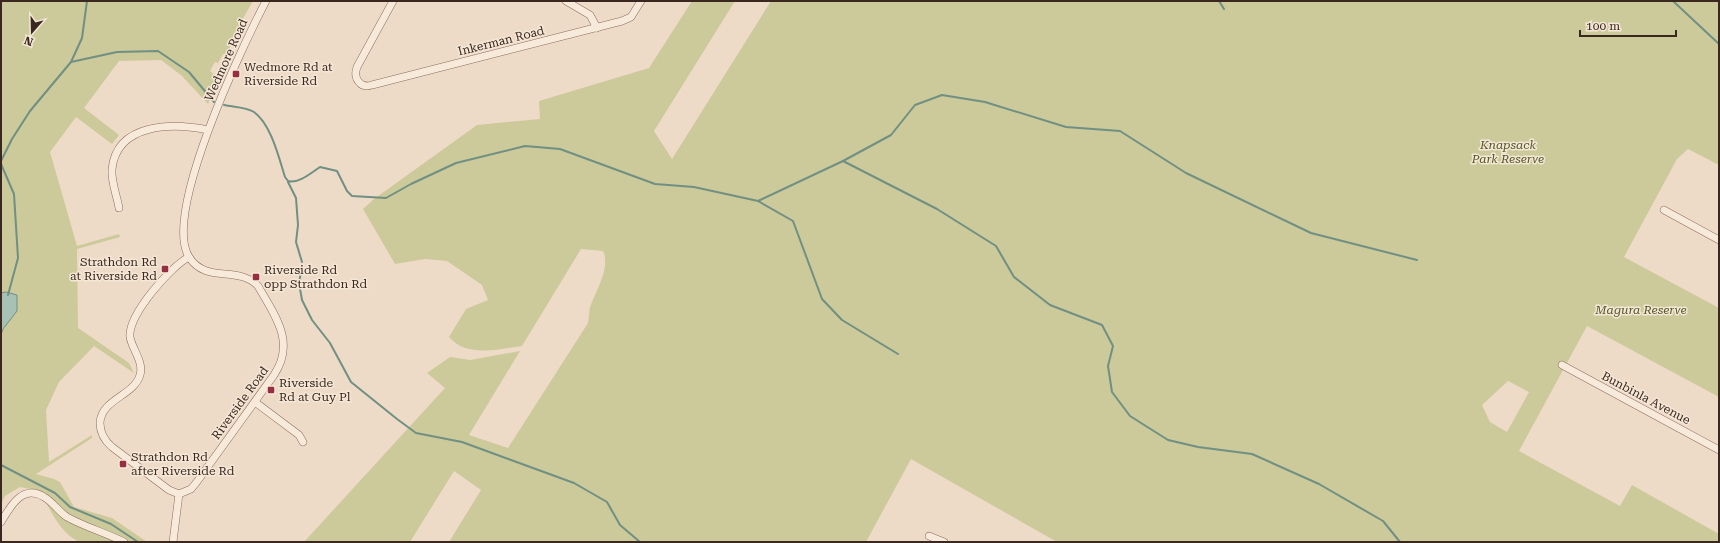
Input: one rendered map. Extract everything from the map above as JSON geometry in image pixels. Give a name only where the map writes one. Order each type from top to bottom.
[{"type":"street","name":"Wedmore Road","points":[[208,130],[245,43],[266,1]]},
{"type":"street","name":"Inkerman Road","points":[[393,1],[357,67],[355,75],[358,82],[365,86],[372,86],[628,19],[634,13],[641,1]]},
{"type":"street","points":[[566,1],[592,17],[597,28]]},
{"type":"street","points":[[119,208],[113,181],[113,166],[118,152],[128,139],[140,131],[154,127],[196,127],[208,130],[188,196],[183,237],[185,248],[189,257],[181,261],[154,289],[143,305],[130,333],[130,338],[139,363],[140,375],[126,392],[106,408],[100,421],[102,435],[112,447],[169,490],[179,494],[173,542]]},
{"type":"street","points":[[1664,210],[1719,240]]},
{"type":"street","name":"Riverside Road","points":[[179,494],[191,489],[194,486],[274,376],[282,360],[284,340],[280,326],[258,286],[254,282],[242,275],[212,274],[197,266],[189,257]]},
{"type":"street","name":"Bunbinla Avenue","points":[[1562,365],[1719,450]]},
{"type":"street","points":[[255,402],[299,435],[303,442]]},
{"type":"street","points":[[1,522],[13,502],[24,494],[32,493],[44,497],[67,516],[124,542]]},
{"type":"street","points":[[929,536],[944,542]]},
{"type":"green space","points":[[1,1],[253,1],[229,43],[230,48],[227,55],[223,54],[218,63],[215,62],[210,71],[218,77],[208,104],[182,76],[161,60],[119,61],[84,108],[119,135],[112,144],[76,117],[50,152],[77,246],[119,234],[120,237],[77,249],[78,328],[129,363],[134,373],[94,346],[59,382],[46,410],[49,462],[92,435],[92,438],[36,474],[60,482],[74,507],[112,518],[147,542],[79,542],[72,538],[61,526],[51,512],[40,491],[20,487],[5,496],[1,504]]},
{"type":"green space","points":[[692,1],[735,1],[654,131],[672,159],[771,1],[1719,1],[1719,165],[1688,149],[1677,159],[1624,257],[1719,308],[1719,397],[1587,326],[1519,451],[1620,506],[1632,485],[1719,534],[1719,542],[1057,542],[911,459],[866,542],[449,542],[481,490],[454,471],[410,542],[304,542],[445,388],[427,373],[450,357],[470,360],[520,351],[469,435],[508,448],[588,323],[590,307],[604,272],[605,257],[603,251],[581,249],[522,346],[493,350],[474,350],[465,348],[456,344],[449,337],[466,309],[488,300],[482,285],[447,261],[425,259],[395,264],[363,209],[374,199],[477,125],[540,119],[539,101],[649,68]],"holes":[[[1508,381],[1529,392],[1507,432],[1490,422],[1482,405]]]},
{"type":"shaded area","points":[[6,292],[17,295],[17,311],[3,329],[1,335],[1,293]]},
{"type":"waterway","points":[[1,161],[12,139],[30,111],[71,62],[82,38],[87,1]]},
{"type":"waterway","points":[[1219,1],[1224,9]]},
{"type":"waterway","points":[[1673,1],[1719,44]]},
{"type":"waterway","points":[[71,62],[117,52],[158,51],[189,72],[214,102]]},
{"type":"waterway","points":[[843,161],[891,135],[915,105],[942,95],[985,102],[1066,127],[1120,131],[1186,173],[1311,233],[1417,260]]},
{"type":"waterway","points":[[224,105],[247,109],[260,117],[274,142],[285,177],[288,181],[297,181],[320,167],[337,171],[347,191],[352,196],[386,198],[411,184],[456,163],[525,146],[560,149],[655,184],[694,187],[758,201],[843,161],[937,209],[996,246],[1014,277],[1050,305],[1102,325],[1113,346],[1108,366],[1112,392],[1130,416],[1168,440],[1198,447],[1252,454],[1319,484],[1383,521],[1400,542]]},
{"type":"waterway","points":[[1,164],[14,194],[18,258],[8,295]]},
{"type":"waterway","points":[[288,182],[296,198],[298,225],[296,242],[302,262]]},
{"type":"waterway","points":[[758,201],[793,221],[822,299],[842,320],[898,354]]},
{"type":"waterway","points":[[302,266],[299,283],[302,300],[312,320],[330,343],[351,382],[416,433],[462,442],[574,483],[607,502],[620,525],[640,542]]},
{"type":"waterway","points":[[1,465],[55,493],[70,507],[111,524],[138,542]]},
{"type":"place","name":"Wedmore Rd at Riverside Rd","points":[[236,74]]},
{"type":"place","name":"Strathdon Rd at Riverside Rd","points":[[165,269]]},
{"type":"place","name":"Riverside Rd opp Strathdon Rd","points":[[256,277]]},
{"type":"place","name":"Riverside Rd at Guy Pl","points":[[271,390]]},
{"type":"place","name":"Strathdon Rd after Riverside Rd","points":[[123,464]]},
{"type":"park label","name":"Knapsack Park Reserve","points":[[1508,152]]},
{"type":"park label","name":"Magura Reserve","points":[[1641,310]]}]
